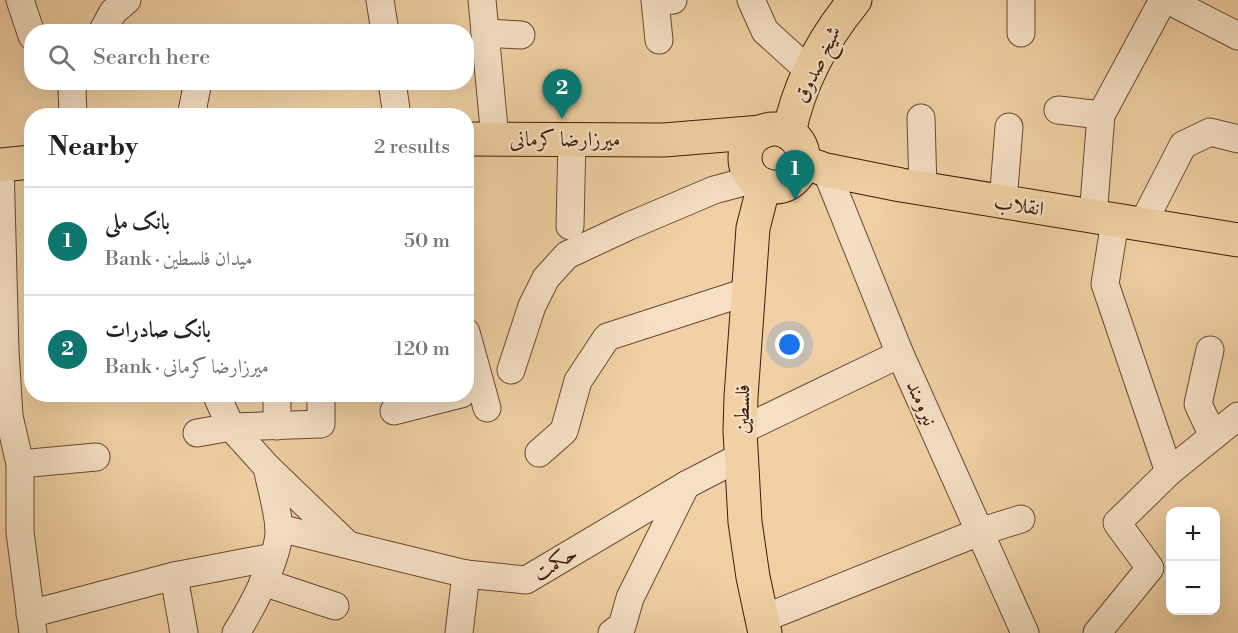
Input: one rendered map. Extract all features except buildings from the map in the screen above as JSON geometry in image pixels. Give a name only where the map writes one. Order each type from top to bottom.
[{"type":"main road","name":"شیخ صدوق","points":[[795,149],[793,113],[809,71],[845,4]]},
{"type":"main road","name":"فلسطین","points":[[764,626],[753,577],[746,522],[741,443],[755,176],[746,153],[754,137],[795,149]]},
{"type":"main road","name":"میرزارضا کرمانی","points":[[481,139],[664,140]]},
{"type":"main road","name":"انقلاب","points":[[664,140],[795,149],[923,189],[1238,240]]},
{"type":"main road","points":[[664,140],[781,186],[789,183],[800,170],[795,149]]},
{"type":"main road","points":[[0,164],[24,162]]},
{"type":"street","points":[[20,0],[28,24]]},
{"type":"street","points":[[106,24],[113,12],[127,0]]},
{"type":"street","points":[[380,0],[384,24]]},
{"type":"street","points":[[481,139],[485,33],[482,0]]},
{"type":"street","points":[[659,40],[655,1],[673,0]]},
{"type":"street","points":[[751,0],[765,31],[809,71]]},
{"type":"street","points":[[1021,0],[1021,33]]},
{"type":"street","points":[[1163,0],[1101,115],[1117,221],[1105,284],[1169,472]]},
{"type":"street","points":[[1168,0],[1238,36]]},
{"type":"street","points":[[485,33],[521,35]]},
{"type":"street","points":[[71,90],[72,108]]},
{"type":"street","points":[[193,108],[196,90]]},
{"type":"street","points":[[393,90],[396,108]]},
{"type":"street","points":[[1058,110],[1101,115]]},
{"type":"street","points":[[921,118],[923,189]]},
{"type":"street","points":[[1003,202],[1008,127]]},
{"type":"street","points":[[1117,221],[1183,145],[1210,132],[1238,139]]},
{"type":"street","points":[[570,226],[572,139]]},
{"type":"street","name":"نیرومند","points":[[795,149],[900,354],[1025,633]]},
{"type":"street","points":[[0,164],[4,398],[20,464],[10,535],[31,623],[174,576],[273,557]]},
{"type":"street","points":[[511,370],[532,306],[541,287],[567,255],[714,190],[755,176]]},
{"type":"street","points":[[538,453],[564,431],[578,381],[607,338],[748,291]]},
{"type":"street","points":[[1210,350],[1198,404],[1213,436]]},
{"type":"street","name":"حکمت","points":[[279,528],[466,574],[526,580],[686,485],[741,443],[900,354]]},
{"type":"street","points":[[220,402],[231,427],[267,467],[349,546]]},
{"type":"street","points":[[277,402],[277,426]]},
{"type":"street","points":[[197,433],[231,427],[321,424],[321,402]]},
{"type":"street","points":[[394,411],[442,402]]},
{"type":"street","points":[[1097,633],[1150,568],[1117,523],[1169,472],[1238,416]]},
{"type":"street","points":[[20,464],[96,457]]},
{"type":"street","points":[[236,633],[254,604],[273,557],[279,528],[267,467]]},
{"type":"street","points":[[612,633],[622,626],[630,598],[686,485]]},
{"type":"street","points":[[764,626],[979,532],[1021,519]]},
{"type":"street","points":[[459,633],[466,574]]},
{"type":"street","points":[[174,576],[184,633]]},
{"type":"street","points":[[263,582],[335,606]]},
{"type":"place","name":"بانک صادرات","points":[[562,119]]},
{"type":"place","name":"بانک ملی","points":[[795,200]]}]
